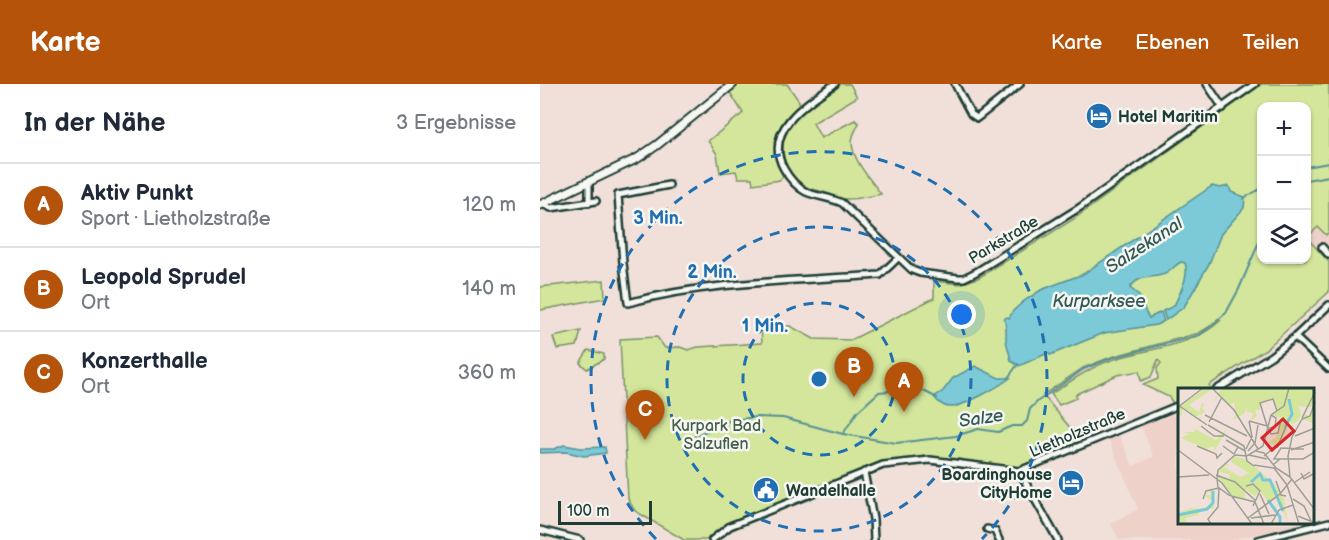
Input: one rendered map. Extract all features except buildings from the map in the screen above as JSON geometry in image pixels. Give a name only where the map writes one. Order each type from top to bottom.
[{"type":"main road","points":[[541,204],[625,165],[657,145],[733,84]]},
{"type":"street","name":"Parkstraße","points":[[835,84],[805,104],[787,122],[780,137],[781,164],[792,181],[806,192],[827,196],[842,203],[912,270],[951,278],[968,276],[1079,208],[1255,84]]},
{"type":"street","points":[[955,84],[971,114],[977,118],[1020,84]]},
{"type":"street","points":[[1207,84],[1224,108]]},
{"type":"street","points":[[589,182],[589,203]]},
{"type":"street","points":[[669,185],[618,195],[622,263],[628,303],[709,287],[880,275],[898,258]]},
{"type":"street","points":[[541,204],[551,208],[596,201]]},
{"type":"street","points":[[1322,247],[1329,255]]},
{"type":"street","points":[[1219,388],[1271,356],[1329,305]]},
{"type":"street","points":[[1295,337],[1329,369]]},
{"type":"street","name":"Lietholzstraße","points":[[712,540],[730,526],[883,465],[920,460],[1019,471],[1178,405]]},
{"type":"street","points":[[1019,471],[1058,540]]},
{"type":"street","points":[[864,472],[873,519],[874,540]]},
{"type":"street","points":[[1314,521],[1317,525]]},
{"type":"street","points":[[1258,540],[1329,522]]},
{"type":"street","points":[[987,529],[995,531],[999,540]]},
{"type":"street","points":[[540,530],[580,540]]},
{"type":"shaded area","points":[[1318,226],[1325,235],[1329,232],[1329,262],[1311,242],[1311,234]]},
{"type":"shaded area","points":[[1178,412],[1178,525],[1296,525],[1231,540],[1119,540],[1111,524],[1138,509],[1109,440],[1119,435],[1133,466],[1154,457],[1141,426]]},
{"type":"green space","points":[[738,84],[787,84],[799,101],[799,105],[784,121],[776,137],[776,155],[783,176],[780,180],[753,184],[752,178],[738,178],[736,171],[720,173],[717,154],[708,141],[743,113],[729,91]]},
{"type":"green space","points":[[841,84],[850,84],[857,97],[813,123],[821,138],[855,120],[859,123],[852,142],[855,156],[881,194],[853,199],[840,198],[804,186],[797,181],[787,167],[783,150],[790,125],[807,107]]},
{"type":"green space","name":"Kurpark Bad Salzuflen","points":[[1262,84],[1329,84],[1329,232],[1326,235],[1318,227],[1311,233],[1311,102],[1257,102],[1257,264],[1311,264],[1311,242],[1329,262],[1329,292],[1266,349],[1209,385],[1210,388],[1178,388],[1178,403],[1174,405],[1169,397],[1143,385],[1158,379],[1157,368],[1161,363],[1158,360],[1151,377],[1141,381],[1139,371],[1117,375],[1076,394],[1076,398],[1059,405],[1051,394],[1096,366],[1198,336],[1221,320],[1199,333],[1111,357],[1083,368],[1043,395],[1071,429],[1077,444],[1022,468],[930,457],[882,463],[728,525],[706,540],[684,540],[635,511],[628,499],[620,339],[657,337],[665,348],[680,347],[688,350],[698,347],[762,343],[761,326],[790,326],[814,339],[851,340],[934,298],[934,281],[960,284],[978,278],[1074,219]]},
{"type":"green space","points":[[604,280],[605,298],[540,310],[540,287]]},
{"type":"green space","points":[[581,331],[577,346],[557,349],[553,337]]},
{"type":"green space","points":[[588,350],[604,354],[604,359],[587,369],[580,363]]},
{"type":"water","name":"Kurparksee","points":[[1212,186],[1220,188],[1229,186],[1231,192],[1245,197],[1244,208],[1221,234],[1209,264],[1184,307],[1166,320],[1163,311],[1174,306],[1185,279],[1185,263],[1181,262],[1165,274],[1137,281],[1130,288],[1136,292],[1149,318],[1161,312],[1164,321],[1156,325],[1104,333],[1019,366],[1011,361],[1004,319],[1009,318],[1024,301],[1041,290],[1083,274]]},
{"type":"water","points":[[975,366],[999,378],[1010,378],[981,396],[956,406],[945,406],[934,397],[943,391],[953,378]]},
{"type":"water","points":[[564,445],[581,448],[605,447],[606,453],[584,456],[566,452],[540,453],[540,449],[554,449]]},
{"type":"waterway","name":"Salzekanal","points":[[1311,166],[1329,163]]},
{"type":"waterway","name":"Salze","points":[[1311,179],[1329,176]]},
{"type":"waterway","name":"Salzekanal","points":[[1244,198],[1257,191]]},
{"type":"waterway","name":"Salze","points":[[695,436],[731,420],[757,417],[783,418],[843,434],[896,443],[956,436],[978,429],[998,432],[1012,426],[1022,426],[1027,421],[1030,409],[1038,401],[1084,369],[1111,358],[1200,335],[1226,313],[1257,247]]},
{"type":"waterway","name":"Salzekanal","points":[[1008,378],[1018,364]]},
{"type":"waterway","name":"Salzekanal","points":[[843,434],[857,412],[879,392],[918,388],[937,398]]},
{"type":"place","name":"Hotel Maritim","points":[[1099,116]]},
{"type":"place","name":"Leopold Sprudel","points":[[854,397]]},
{"type":"place","name":"Aktiv Punkt","points":[[904,412]]},
{"type":"place","name":"Konzerthalle","points":[[645,440]]},
{"type":"place","name":"Boardinghouse CityHome","points":[[1071,483]]},
{"type":"place","name":"Wandelhalle","points":[[766,490]]}]
